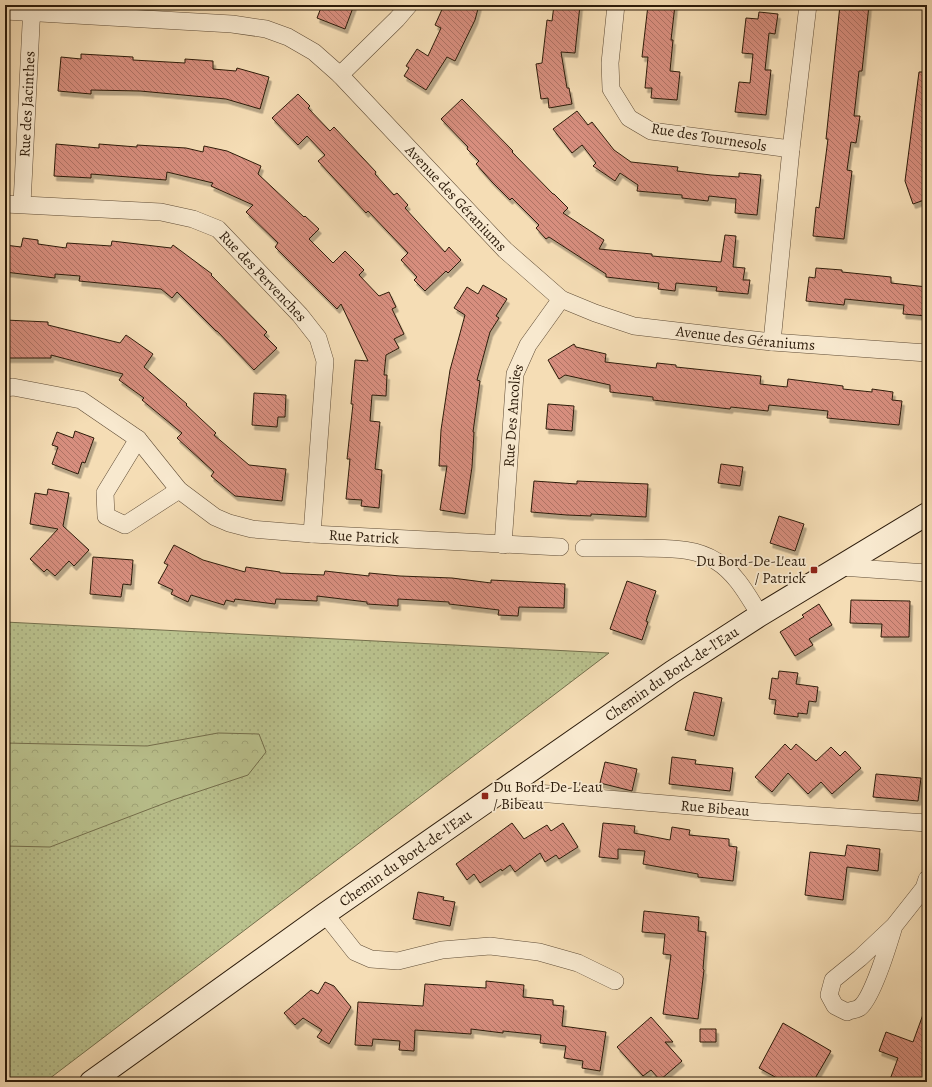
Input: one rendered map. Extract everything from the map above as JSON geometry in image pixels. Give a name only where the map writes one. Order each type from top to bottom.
[{"type":"street","points":[[340,75],[397,19],[409,5]]},
{"type":"street","name":"Rue des Tournesols","points":[[616,5],[610,63],[611,89],[629,118],[651,131],[791,149]]},
{"type":"street","points":[[772,342],[791,149],[808,5]]},
{"type":"street","name":"Avenue des Géraniums","points":[[5,11],[32,9],[232,24],[266,29],[288,37],[314,52],[340,75],[505,250],[561,299],[595,313],[634,326],[772,342],[927,353]]},
{"type":"street","name":"Rue des Jacinthes","points":[[22,204],[32,9]]},
{"type":"street","name":"Rue des Pervenches","points":[[5,204],[161,212],[193,219],[218,229],[300,315],[318,338],[325,361],[312,534]]},
{"type":"street","name":"Rue Des Ancolies","points":[[503,544],[515,374],[528,345],[561,299]]},
{"type":"street","name":"Rue Patrick","points":[[5,388],[13,387],[81,400],[138,439],[179,490],[215,518],[228,523],[252,529],[312,534],[560,547]]},
{"type":"street","points":[[138,439],[105,493],[106,516],[125,525],[179,490]]},
{"type":"street","name":"Chemin du Bord-de-l'Eau","points":[[91,1082],[325,914],[672,672],[760,615],[927,514]]},
{"type":"street","points":[[584,548],[681,549],[702,553],[717,562],[732,574],[760,615]]},
{"type":"street","points":[[840,567],[927,573]]},
{"type":"street","name":"Rue Bibeau","points":[[503,790],[761,812],[927,823]]},
{"type":"street","points":[[894,926],[882,965],[868,995],[859,1008],[847,1012],[835,1006],[829,995],[833,980],[860,958],[894,926],[924,888],[927,879]]},
{"type":"street","points":[[325,914],[355,952],[371,959],[398,960],[442,950],[490,946],[539,952],[578,963],[615,981]]},
{"type":"green space","points":[[5,622],[609,653],[45,1082],[5,1082]]},
{"type":"green space","points":[[218,733],[259,734],[266,752],[248,775],[173,800],[50,847],[5,846],[5,743],[147,746]]},
{"type":"building","points":[[322,5],[354,5],[345,29],[317,18]]},
{"type":"building","points":[[444,5],[479,5],[475,20],[455,61],[447,57],[426,90],[404,76],[409,68],[406,66],[417,49],[428,56],[441,28],[435,25]]},
{"type":"building","points":[[554,5],[580,5],[575,53],[561,52],[567,88],[569,88],[572,104],[549,108],[548,98],[541,99],[536,64],[542,63],[547,20],[552,21]]},
{"type":"building","points":[[648,5],[675,5],[671,40],[673,40],[670,71],[680,72],[677,100],[651,98],[652,88],[645,88],[648,57],[642,57]]},
{"type":"building","points":[[840,5],[869,5],[862,71],[859,71],[854,116],[860,116],[856,143],[851,142],[847,170],[852,171],[844,239],[813,236],[816,207],[819,208],[828,139],[826,139]]},
{"type":"building","points":[[759,12],[778,14],[775,34],[769,33],[765,70],[771,70],[766,115],[735,112],[739,82],[750,83],[753,54],[742,53],[746,18],[758,19]]},
{"type":"building","points":[[81,54],[133,57],[133,60],[185,63],[185,59],[213,61],[213,69],[236,71],[237,68],[269,77],[260,109],[226,99],[140,91],[91,90],[91,94],[58,91],[61,57],[81,59]]},
{"type":"building","points":[[919,72],[927,72],[927,199],[913,204],[905,181]]},
{"type":"building","points":[[298,94],[310,106],[308,108],[330,131],[334,127],[376,172],[375,174],[394,195],[397,193],[408,205],[405,208],[445,252],[449,247],[461,260],[448,273],[446,271],[425,291],[414,280],[417,277],[401,260],[408,253],[368,211],[366,213],[318,161],[325,155],[307,136],[298,145],[272,118]]},
{"type":"building","points":[[462,99],[568,208],[563,213],[604,240],[599,249],[652,254],[652,256],[721,262],[725,235],[736,236],[733,267],[745,268],[743,280],[750,280],[748,294],[716,291],[717,287],[676,283],[675,291],[658,289],[659,283],[606,277],[606,274],[549,237],[546,239],[536,228],[539,225],[512,198],[510,200],[492,182],[476,164],[479,161],[467,149],[468,147],[441,119]]},
{"type":"building","points":[[577,111],[588,125],[592,122],[614,150],[631,162],[678,167],[677,171],[711,175],[739,177],[739,173],[761,175],[757,215],[735,213],[736,199],[709,196],[708,201],[682,198],[682,195],[637,191],[638,185],[620,173],[615,181],[593,166],[596,163],[582,145],[572,153],[553,129]]},
{"type":"building","points":[[56,144],[99,148],[99,144],[137,147],[137,145],[186,148],[203,152],[204,146],[227,151],[261,166],[258,174],[319,229],[309,239],[333,263],[345,251],[364,270],[359,275],[379,296],[389,292],[396,307],[392,309],[404,334],[394,339],[399,348],[386,355],[384,375],[387,375],[386,396],[372,395],[370,421],[380,422],[375,469],[382,470],[379,508],[361,506],[362,500],[346,499],[350,459],[347,459],[353,404],[351,404],[355,360],[368,361],[341,304],[337,309],[275,247],[278,243],[246,212],[253,205],[211,186],[213,183],[167,172],[166,180],[91,174],[91,178],[54,176]]},
{"type":"building","points":[[23,238],[38,240],[38,244],[66,248],[67,243],[111,246],[112,241],[171,248],[173,245],[212,274],[211,275],[267,332],[264,335],[277,348],[254,370],[177,292],[172,298],[161,289],[79,281],[80,276],[55,274],[55,278],[5,272],[5,245],[21,247]]},
{"type":"building","points":[[816,268],[891,277],[891,283],[927,287],[927,316],[903,314],[904,305],[845,299],[844,305],[806,301],[809,277],[815,278]]},
{"type":"building","points":[[483,285],[507,299],[496,316],[499,318],[490,332],[477,380],[480,381],[473,432],[472,467],[465,514],[440,510],[447,466],[439,466],[441,430],[450,370],[465,315],[454,308],[467,287],[478,294]]},
{"type":"building","points":[[5,320],[48,322],[48,325],[120,343],[126,335],[153,354],[144,367],[187,404],[186,405],[216,433],[214,435],[249,465],[286,469],[282,501],[235,496],[211,476],[214,472],[177,438],[182,433],[142,400],[144,398],[119,380],[123,374],[51,355],[51,358],[5,358]]},
{"type":"building","points":[[574,344],[576,347],[606,354],[605,362],[656,368],[657,363],[676,365],[676,367],[761,376],[760,384],[787,387],[788,379],[843,386],[843,389],[872,392],[872,389],[893,392],[892,400],[902,401],[899,425],[827,418],[828,411],[769,405],[768,411],[731,407],[730,409],[653,400],[653,397],[610,392],[610,385],[565,375],[559,379],[548,360]]},
{"type":"building","points":[[254,393],[286,395],[285,417],[278,417],[277,427],[252,425]]},
{"type":"building","points":[[548,404],[574,406],[572,431],[546,429]]},
{"type":"building","points":[[75,431],[94,438],[85,463],[82,462],[78,474],[52,464],[58,447],[52,445],[57,432],[73,438]]},
{"type":"building","points":[[721,464],[743,467],[740,486],[718,483]]},
{"type":"building","points":[[534,481],[577,484],[577,481],[648,484],[646,517],[591,514],[591,516],[567,515],[531,512]]},
{"type":"building","points":[[48,489],[69,493],[63,526],[89,550],[74,566],[69,561],[55,576],[47,569],[44,572],[30,559],[58,529],[30,524],[35,493],[47,495]]},
{"type":"building","points":[[779,516],[804,524],[795,551],[770,543]]},
{"type":"building","points":[[174,545],[203,560],[245,572],[246,567],[280,573],[324,575],[325,571],[369,576],[369,573],[452,578],[491,583],[491,580],[565,584],[564,608],[519,607],[518,616],[498,615],[499,610],[449,604],[449,602],[398,599],[398,606],[367,604],[367,602],[317,596],[317,601],[276,599],[275,604],[235,599],[234,602],[226,600],[224,605],[191,595],[188,602],[171,594],[173,590],[158,583],[168,565],[164,563]]},
{"type":"building","points":[[93,557],[133,560],[131,585],[123,584],[121,597],[90,594]]},
{"type":"building","points":[[627,581],[656,591],[646,621],[648,622],[642,640],[610,629]]},
{"type":"building","points":[[851,600],[910,601],[909,637],[881,637],[882,624],[850,623]]},
{"type":"building","points":[[819,604],[832,625],[809,639],[813,645],[795,656],[780,632],[804,617],[802,615]]},
{"type":"building","points":[[779,671],[798,673],[796,684],[818,687],[816,702],[809,701],[807,714],[798,713],[798,717],[774,714],[776,700],[769,699],[772,678],[778,679]]},
{"type":"building","points":[[694,692],[722,698],[714,736],[685,730]]},
{"type":"building","points":[[785,744],[791,750],[796,744],[816,761],[831,747],[840,756],[845,751],[861,768],[832,794],[821,782],[808,794],[788,773],[772,792],[755,777]]},
{"type":"building","points":[[672,757],[696,760],[695,764],[733,768],[730,791],[669,784]]},
{"type":"building","points":[[605,762],[637,769],[632,791],[600,783]]},
{"type":"building","points":[[876,774],[921,778],[918,801],[873,797]]},
{"type":"building","points":[[512,823],[524,839],[547,825],[551,831],[563,823],[578,847],[559,859],[556,855],[545,862],[540,853],[515,872],[510,865],[502,871],[501,869],[480,883],[474,874],[467,880],[456,864]]},
{"type":"building","points":[[603,823],[635,826],[634,833],[670,840],[672,827],[690,830],[689,835],[729,839],[729,846],[737,847],[733,881],[698,877],[698,874],[643,864],[645,851],[618,849],[618,859],[599,857]]},
{"type":"building","points":[[847,845],[880,849],[878,871],[847,867],[843,900],[805,895],[810,852],[845,856]]},
{"type":"building","points":[[418,892],[444,897],[443,900],[455,902],[450,926],[413,919]]},
{"type":"building","points":[[644,911],[699,917],[698,931],[706,932],[704,970],[698,1019],[663,1014],[671,955],[663,954],[665,934],[642,932]]},
{"type":"building","points":[[486,981],[524,985],[523,997],[553,1000],[553,1005],[564,1006],[562,1026],[606,1032],[600,1071],[582,1068],[583,1061],[564,1058],[566,1046],[540,1043],[541,1035],[503,1031],[503,1033],[471,1029],[471,1034],[415,1030],[414,1051],[399,1050],[400,1041],[373,1039],[372,1046],[355,1045],[358,1002],[423,1006],[425,984],[486,988]]},
{"type":"building","points":[[325,982],[334,986],[351,1007],[329,1044],[317,1037],[322,1030],[303,1018],[295,1025],[284,1013],[311,990],[318,994]]},
{"type":"building","points":[[925,1009],[927,1009],[927,1082],[889,1082],[898,1058],[879,1051],[886,1032],[913,1042]]},
{"type":"building","points":[[651,1017],[673,1042],[665,1042],[682,1061],[660,1080],[651,1070],[643,1076],[617,1047]]},
{"type":"building","points":[[783,1023],[831,1051],[813,1082],[784,1082],[759,1068]]},
{"type":"building","points":[[700,1029],[716,1029],[716,1042],[700,1042]]},
{"type":"place","name":"Du Bord-De-L'eau / Patrick","points":[[814,570]]},
{"type":"place","name":"Du Bord-De-L'eau / Bibeau","points":[[485,796]]}]
